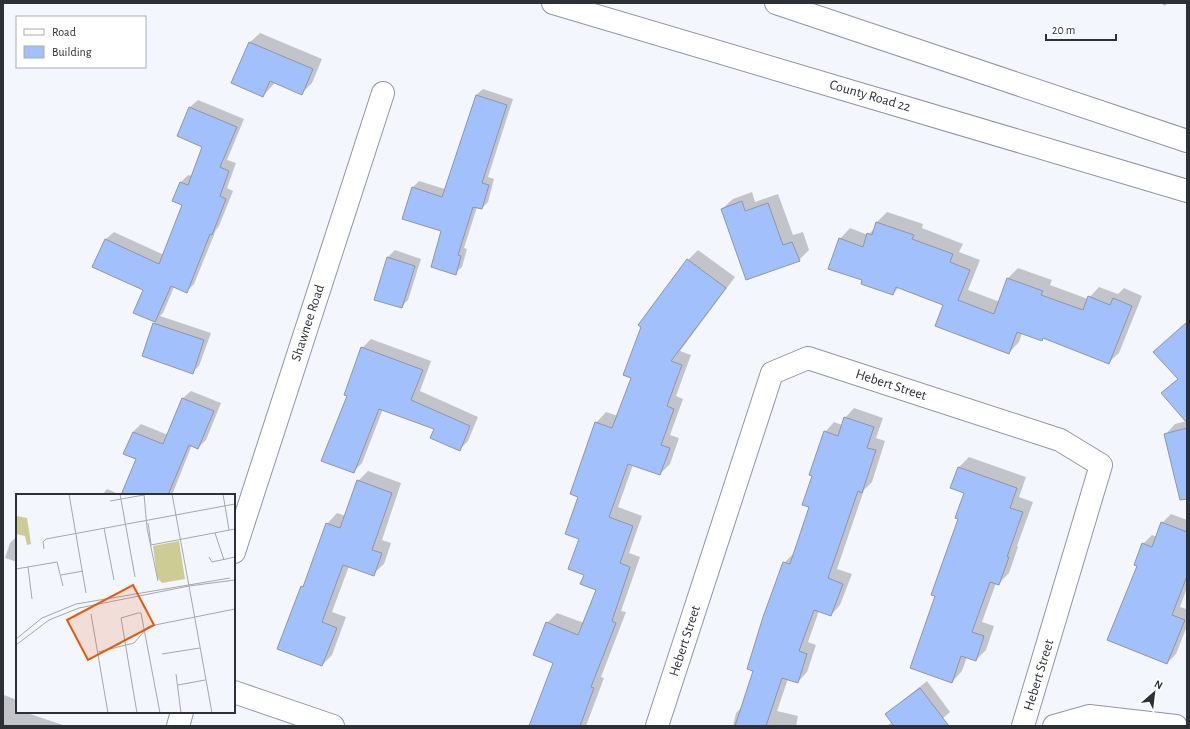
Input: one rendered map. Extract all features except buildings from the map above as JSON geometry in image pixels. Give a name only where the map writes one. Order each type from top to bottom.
[{"type":"street","name":"County Road 22","points":[[553,3],[1187,191]]},
{"type":"street","points":[[776,3],[1187,141]]},
{"type":"street","name":"Shawnee Road","points":[[235,549],[383,93]]},
{"type":"street","name":"Hebert Street","points":[[657,726],[772,373],[808,358],[1060,440],[1101,465],[1023,726]]},
{"type":"street","points":[[235,692],[332,726]]},
{"type":"street","points":[[178,726],[182,713]]},
{"type":"street","points":[[1054,726],[1089,716],[1176,726]]}]
